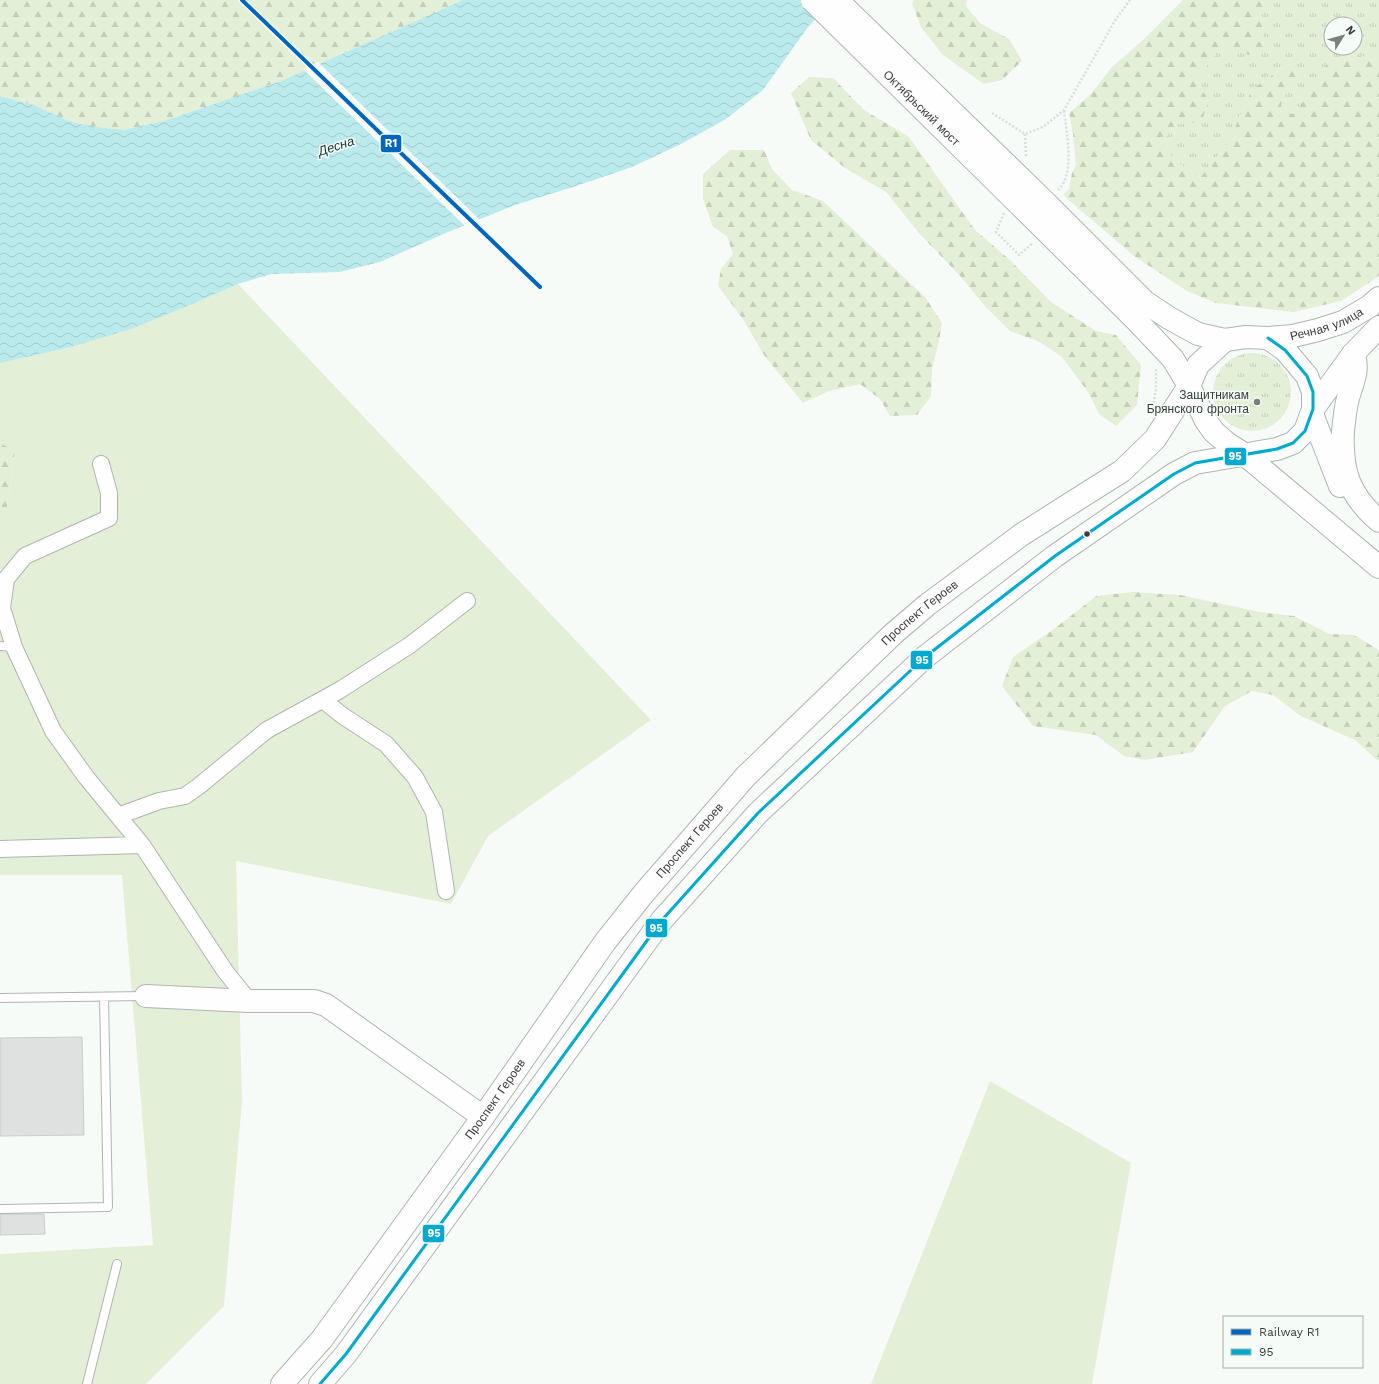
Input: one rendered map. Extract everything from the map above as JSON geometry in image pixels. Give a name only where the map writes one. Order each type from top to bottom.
[{"type":"main road","name":"Октябрьский мост","points":[[812,0],[1038,209]]},
{"type":"main road","name":"Октябрьский мост","points":[[837,0],[1038,209]]},
{"type":"main road","points":[[1038,209],[1145,302],[1169,318],[1198,334],[1225,340],[1246,337],[1268,338],[1286,350],[1307,376],[1313,392],[1313,412],[1337,482],[1344,496],[1358,512],[1379,530]]},
{"type":"main road","points":[[1038,209],[1136,320],[1173,359],[1189,386],[1199,410],[1214,432],[1228,444],[1244,454],[1379,567]]},
{"type":"main road","name":"Речная улица","points":[[1268,338],[1293,336],[1343,322],[1370,306],[1379,298]]},
{"type":"main road","points":[[320,1384],[346,1354],[662,920],[758,813],[925,656],[1055,556],[1174,474],[1195,463],[1277,449],[1293,443],[1305,431],[1313,412],[1354,354],[1379,327]]},
{"type":"main road","points":[[1189,386],[1198,365],[1225,340]]},
{"type":"main road","points":[[1354,354],[1356,368],[1344,417],[1344,465],[1347,478],[1358,500],[1379,521]]},
{"type":"main road","name":"Проспект Героев","points":[[282,1384],[322,1339],[483,1117],[605,942],[644,893],[746,776],[892,634],[927,605],[1022,535],[1122,471],[1155,439],[1189,386]]},
{"type":"main road","points":[[146,996],[249,1001],[314,1001],[326,1004],[483,1117]]},
{"type":"street","points":[[101,464],[109,492],[109,518],[25,556],[6,579],[2,608],[7,647],[53,730],[86,778],[142,845],[225,971],[249,1001]]},
{"type":"street","points":[[118,816],[159,801],[185,796],[267,730],[340,690],[410,645],[467,601]]},
{"type":"street","points":[[322,700],[386,744],[415,777],[434,812],[446,891]]},
{"type":"street","points":[[0,849],[142,845]]},
{"type":"lane","points":[[0,1209],[108,1207],[104,996]]},
{"type":"lane","points":[[0,998],[146,996]]},
{"type":"lane","points":[[87,1384],[118,1264]]},
{"type":"path","points":[[992,113],[1025,134],[1043,127],[1064,110],[1116,19],[1130,0]]},
{"type":"path","points":[[1064,110],[1070,160],[1064,185]]},
{"type":"path","points":[[1019,255],[1034,241]]},
{"type":"path","points":[[1153,410],[1156,389],[1156,366]]},
{"type":"green space","points":[[0,0],[463,0],[281,81],[164,121],[124,130],[71,122],[34,105],[0,96]]},
{"type":"green space","points":[[914,0],[967,0],[966,6],[980,23],[1009,39],[1022,61],[1002,80],[984,84],[943,55],[921,27],[912,4]]},
{"type":"green space","points":[[1183,0],[1268,0],[1261,13],[1264,47],[1249,55],[1235,48],[1217,52],[1196,80],[1209,101],[1201,122],[1177,124],[1164,139],[1172,158],[1200,178],[1228,143],[1252,89],[1289,64],[1299,76],[1282,93],[1281,113],[1293,114],[1310,93],[1327,64],[1360,56],[1379,60],[1379,276],[1341,301],[1294,312],[1216,303],[1187,291],[1134,256],[1063,195],[1069,189],[1072,173],[1076,165],[1069,113],[1091,94],[1112,67],[1143,40]]},
{"type":"green space","points":[[1268,0],[1379,0],[1379,60],[1360,56],[1310,93],[1293,114],[1281,114],[1282,93],[1299,76],[1289,64],[1252,89],[1228,143],[1200,178],[1172,158],[1164,139],[1177,124],[1209,101],[1196,80],[1217,52],[1235,47],[1264,47],[1261,13]]},
{"type":"green space","points":[[809,77],[833,78],[864,110],[909,137],[975,230],[1011,261],[1051,302],[1096,331],[1116,335],[1141,365],[1137,405],[1116,426],[1099,414],[1088,392],[1062,357],[1040,342],[1010,331],[983,304],[962,278],[919,233],[886,192],[845,168],[811,140],[791,93]]},
{"type":"green space","points":[[730,150],[764,150],[772,169],[792,190],[823,201],[925,297],[942,323],[932,369],[931,396],[917,415],[890,416],[880,399],[860,384],[829,391],[803,403],[764,355],[743,319],[718,286],[721,269],[733,254],[727,236],[713,227],[703,199],[703,174]]},
{"type":"green space","points":[[238,284],[651,720],[488,836],[451,904],[236,861],[242,1102],[224,1306],[146,1384],[0,1384],[0,1254],[153,1245],[122,875],[0,875],[0,514],[7,509],[15,452],[0,442],[0,363],[67,348],[195,303]]},
{"type":"green space","points":[[1252,353],[1267,356],[1280,364],[1288,377],[1291,392],[1288,407],[1280,420],[1267,428],[1252,431],[1237,428],[1224,420],[1216,407],[1213,392],[1216,377],[1224,364],[1237,356]]},
{"type":"green space","points":[[0,442],[15,452],[7,509],[0,514]]},
{"type":"green space","points":[[1133,592],[1180,595],[1260,612],[1294,616],[1329,634],[1354,635],[1379,650],[1379,760],[1377,760],[1355,740],[1301,716],[1273,695],[1252,691],[1225,706],[1193,752],[1145,760],[1124,756],[1096,735],[1033,726],[1002,686],[1013,657],[1054,629],[1096,596]]},
{"type":"green space","points":[[990,1081],[1131,1163],[1092,1384],[871,1384]]},
{"type":"water","name":"Десна","points":[[463,0],[834,0],[808,27],[763,90],[726,119],[681,144],[632,167],[515,205],[380,262],[339,272],[271,274],[238,284],[131,329],[67,348],[0,363],[0,96],[34,105],[71,122],[124,130],[164,121],[281,81]]},
{"type":"pier","points":[[318,62],[481,221],[466,227],[303,69]]},
{"type":"building","points":[[82,1037],[84,1135],[0,1136],[0,1038]]},
{"type":"building","points":[[0,1214],[44,1214],[45,1234],[0,1235]]},
{"type":"rail line","name":"R1","points":[[242,0],[540,287]]},
{"type":"transit line","name":"95","points":[[320,1384],[346,1354],[662,920],[758,813],[925,657],[1055,556],[1174,474],[1195,463],[1277,449],[1293,443],[1305,431],[1313,409],[1313,392],[1307,376],[1285,350],[1268,338]]},
{"type":"place","name":"Защитникам Брянского фронта","points":[[1257,402]]}]
